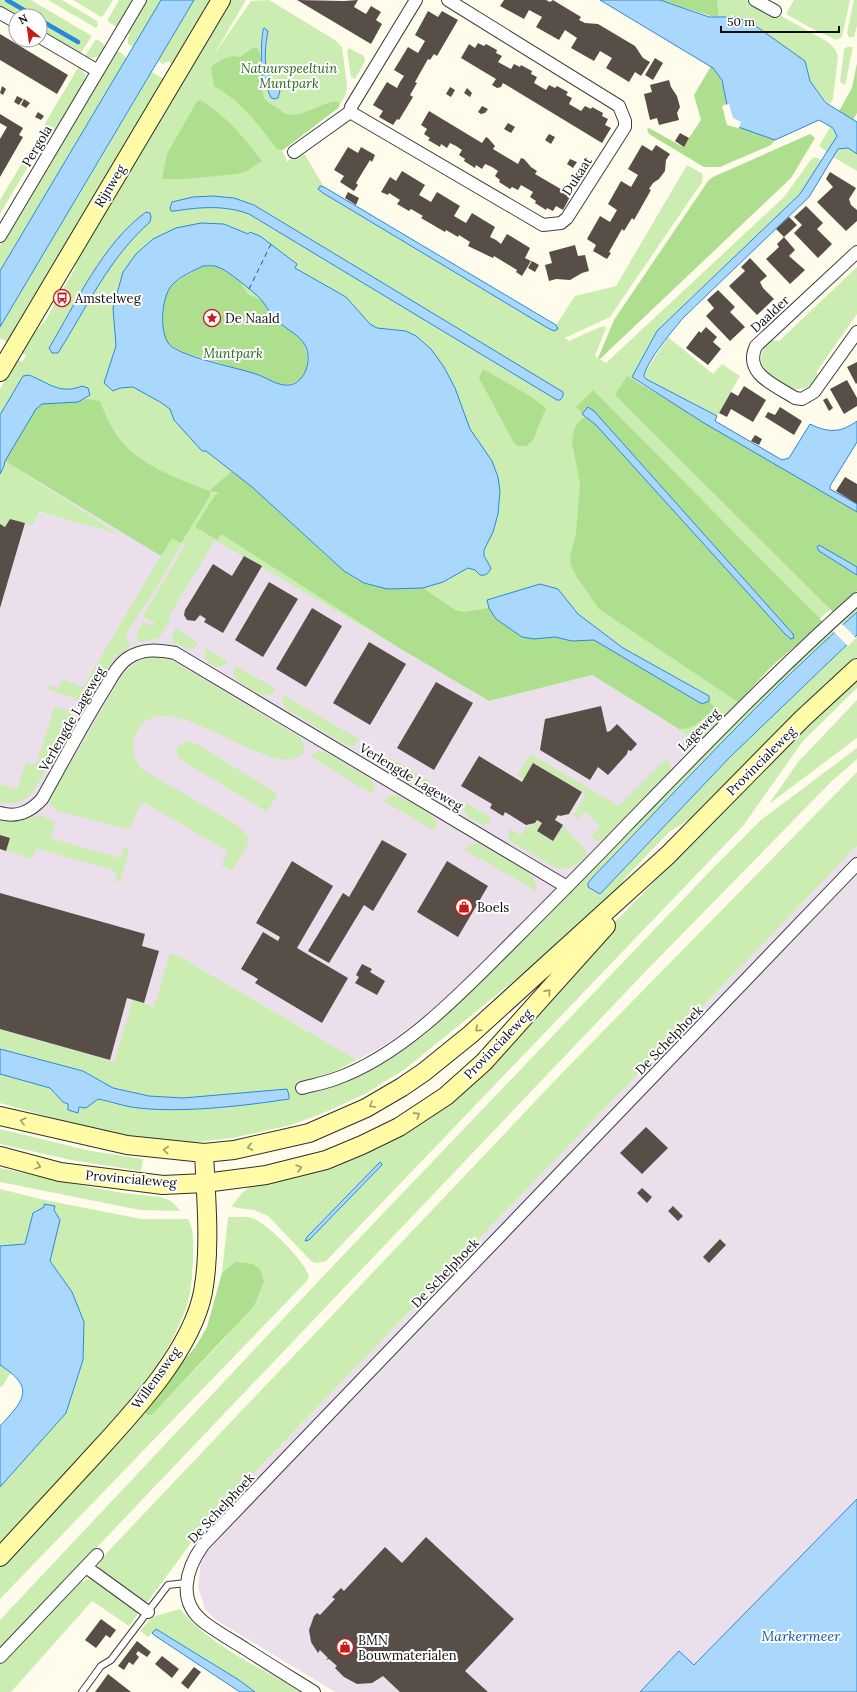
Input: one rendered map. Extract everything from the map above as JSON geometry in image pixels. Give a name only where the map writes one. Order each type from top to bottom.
[{"type":"main road","name":"Rijnweg","points":[[0,372],[221,0]]},
{"type":"main road","name":"Provincialeweg","points":[[0,1156],[60,1172],[163,1185],[205,1182],[266,1175],[326,1160],[399,1127],[446,1096],[484,1062],[668,856],[802,719],[857,668]]},
{"type":"main road","name":"Provincialeweg","points":[[0,1116],[127,1145],[204,1153],[234,1150],[309,1133],[366,1108],[402,1087],[471,1034],[668,856]]},
{"type":"main road","name":"Willemsweg","points":[[0,1557],[117,1429],[169,1366],[191,1328],[203,1294],[207,1262],[204,1153]]},
{"type":"street","name":"Pergola","points":[[0,236],[140,0]]},
{"type":"street","points":[[294,152],[350,112],[350,107],[416,0]]},
{"type":"street","name":"Dukaat","points":[[350,112],[543,225],[561,222],[567,218],[625,127],[625,120],[619,106],[448,0]]},
{"type":"street","points":[[755,0],[775,11]]},
{"type":"street","points":[[48,42],[98,71]]},
{"type":"street","name":"Daalder","points":[[857,252],[756,346],[752,360],[754,368],[759,374],[795,398],[802,399],[814,392],[857,332]]},
{"type":"street","name":"Lageweg","points":[[567,887],[741,707],[789,660],[857,599]]},
{"type":"street","name":"Verlengde Lageweg","points":[[0,813],[17,815],[28,812],[36,806],[42,799],[89,715],[118,668],[128,658],[139,653],[151,650],[160,650],[175,653],[567,887]]},
{"type":"street","name":"De Schelphoek","points":[[314,1692],[204,1623],[190,1604],[186,1583],[193,1559],[203,1545],[857,864]]},
{"type":"street","points":[[302,1088],[335,1079],[366,1064],[398,1045],[463,990],[567,887]]},
{"type":"street","points":[[0,1657],[97,1555]]},
{"type":"street","points":[[86,1567],[148,1612]]},
{"type":"lane","points":[[82,1692],[101,1666],[111,1660],[168,1585],[186,1583]]},
{"type":"shaded area","points":[[5,461],[195,527],[489,701],[592,675],[698,741],[488,960],[421,1019],[385,1045],[357,1060],[179,956],[154,1007],[134,999],[107,1085],[83,1071],[0,1049],[0,524],[5,527],[10,519],[32,526],[38,512],[117,533]]},
{"type":"shaded area","points":[[857,846],[857,1499],[693,1666],[679,1651],[640,1692],[335,1692],[216,1620],[205,1609],[198,1587],[205,1524]]},
{"type":"green space","points":[[0,0],[31,0],[45,8],[8,8],[8,11],[0,6]]},
{"type":"green space","points":[[48,0],[62,0],[97,21],[98,25],[96,28]]},
{"type":"green space","points":[[73,0],[113,0],[101,17]]},
{"type":"green space","points":[[119,0],[134,0],[118,27],[108,22],[108,19]]},
{"type":"green space","points":[[146,0],[161,0],[134,47],[128,44],[128,38],[130,35],[127,33]]},
{"type":"green space","points":[[194,0],[211,0],[172,64],[169,61],[163,64],[158,61]]},
{"type":"green space","name":"Muntpark","points":[[230,0],[246,0],[213,56],[251,1],[269,0],[335,40],[342,47],[347,86],[346,94],[338,108],[282,150],[287,162],[298,153],[304,153],[324,187],[322,186],[558,327],[556,325],[575,296],[616,286],[687,165],[703,174],[702,182],[610,317],[565,338],[569,341],[605,326],[606,328],[595,356],[606,363],[785,196],[812,158],[814,157],[822,160],[800,194],[657,331],[632,377],[857,585],[769,664],[736,700],[738,702],[695,746],[686,747],[682,743],[688,736],[596,673],[488,700],[215,540],[169,616],[171,619],[159,638],[139,643],[136,635],[143,622],[153,626],[155,623],[143,616],[185,545],[182,543],[155,590],[126,634],[130,646],[113,660],[90,698],[81,701],[47,689],[48,685],[59,688],[62,679],[83,687],[172,537],[0,435],[0,389],[17,359],[22,362],[26,355],[21,353],[30,337],[45,321],[73,272],[80,253]]},
{"type":"green space","points":[[660,0],[717,0],[719,17],[710,16]]},
{"type":"green space","points":[[717,0],[746,0],[771,15],[776,13],[828,42],[835,49],[838,56],[833,99],[829,105],[810,81],[805,61],[734,17],[719,17]]},
{"type":"green space","points":[[794,0],[850,0],[842,37],[836,40],[786,14]]},
{"type":"green space","points":[[854,0],[857,0],[857,26],[854,37],[849,37],[847,33]]},
{"type":"green space","points":[[48,10],[92,36],[80,54],[48,35]]},
{"type":"green space","points":[[96,39],[104,44],[104,50],[96,57],[90,58],[85,56]]},
{"type":"green space","points":[[254,47],[258,49],[261,59],[254,67],[255,71],[261,77],[265,100],[280,109],[283,113],[290,115],[298,114],[329,103],[340,103],[338,108],[283,150],[277,149],[256,122],[241,106],[214,86],[211,67],[228,57],[240,57]]},
{"type":"green space","points":[[847,47],[853,47],[845,85],[840,82],[844,49]]},
{"type":"green space","points":[[349,48],[364,56],[365,61],[355,79],[351,77],[347,51]]},
{"type":"green space","points":[[116,52],[120,52],[127,58],[0,271],[0,246]]},
{"type":"green space","points":[[857,63],[857,113],[853,120],[839,111],[852,88]]},
{"type":"green space","points":[[79,66],[85,74],[84,84],[55,132],[44,125]]},
{"type":"green space","points":[[711,66],[721,78],[727,104],[722,106],[727,125],[738,128],[739,126],[775,140],[771,145],[720,167],[704,167],[649,134],[647,129],[649,128],[683,147],[701,120],[694,95]]},
{"type":"green space","points":[[152,72],[164,79],[7,342],[0,338],[0,327]]},
{"type":"green space","points":[[200,100],[210,106],[226,120],[241,135],[262,161],[245,172],[237,174],[184,179],[162,179],[167,154],[196,103]]},
{"type":"green space","points":[[831,126],[837,136],[827,152],[819,146]]},
{"type":"green space","points":[[810,134],[815,138],[791,178],[600,359],[598,358],[614,320],[708,181],[713,177]]},
{"type":"green space","points":[[38,136],[49,143],[47,146],[39,148],[0,214],[0,200]]},
{"type":"green space","points":[[848,148],[857,154],[857,171],[833,157],[838,149]]},
{"type":"green space","points":[[203,266],[220,267],[240,282],[248,294],[263,301],[268,312],[303,342],[307,356],[306,371],[300,380],[286,385],[280,384],[255,374],[187,353],[167,342],[164,335],[163,325],[164,301],[166,293],[173,284]]},
{"type":"green space","points":[[857,267],[857,314],[817,371],[817,380],[811,385],[801,389],[796,389],[774,379],[762,363],[762,352],[766,346],[772,340],[779,341]]},
{"type":"green space","points":[[668,337],[713,374],[722,364],[740,376],[717,416],[646,379],[645,373]]},
{"type":"green space","points":[[483,369],[530,396],[546,408],[533,440],[526,446],[518,446],[514,443],[479,378]]},
{"type":"green space","points":[[627,376],[857,511],[857,591],[833,612],[615,395]]},
{"type":"green space","points":[[593,390],[823,622],[771,667],[738,702],[599,609],[576,576],[571,565],[570,557],[576,533],[580,484],[572,442],[574,430],[579,421],[586,416],[576,407]]},
{"type":"green space","points":[[86,399],[100,401],[114,431],[132,452],[144,461],[169,475],[209,491],[232,471],[263,497],[334,563],[359,580],[383,588],[423,588],[455,610],[464,612],[489,608],[496,619],[522,637],[534,639],[555,637],[572,641],[594,640],[702,704],[709,701],[715,708],[695,725],[685,729],[679,729],[592,675],[489,701],[401,649],[221,534],[217,540],[195,527],[215,495],[220,493],[210,491],[210,496],[181,543],[172,538],[161,556],[5,461],[36,409],[42,403],[78,402]]},
{"type":"green space","points":[[5,461],[119,534],[39,512],[32,526],[10,519],[5,527],[0,524],[0,474]]},
{"type":"green space","points":[[857,606],[857,612],[833,633],[740,724],[588,883],[600,894],[730,757],[857,635],[857,657],[802,707],[693,817],[669,832],[626,877],[613,898],[594,916],[405,1069],[365,1094],[321,1114],[291,1125],[232,1138],[190,1143],[132,1140],[0,1103],[0,1074],[50,1088],[63,1102],[69,1104],[68,1110],[77,1113],[79,1106],[86,1108],[98,1099],[131,1107],[154,1109],[267,1103],[214,1096],[183,1098],[149,1096],[113,1088],[83,1071],[0,1049],[0,1029],[114,1062],[133,999],[154,1007],[170,953],[179,956],[357,1060],[333,1072],[298,1083],[302,1095],[336,1086],[368,1072],[398,1054],[427,1033],[782,673]]},
{"type":"green space","points":[[175,628],[198,643],[194,648],[188,649],[174,643],[172,637]]},
{"type":"green space","points":[[206,648],[228,661],[223,666],[215,667],[205,657]]},
{"type":"green space","points":[[150,657],[159,657],[173,661],[301,738],[304,745],[303,753],[289,760],[270,757],[196,724],[172,717],[152,718],[138,730],[134,740],[133,749],[140,768],[234,823],[248,838],[248,844],[232,871],[221,865],[228,853],[226,850],[145,803],[141,804],[130,827],[126,829],[56,810],[50,804],[50,798],[123,674],[135,663]]},
{"type":"green space","points":[[236,666],[276,689],[271,695],[266,695],[249,689],[235,677],[233,673]]},
{"type":"green space","points":[[857,679],[857,688],[803,741],[743,826],[326,1261],[317,1263],[312,1262],[268,1216],[254,1210],[231,1207],[242,1193],[252,1185],[403,1130],[612,925],[776,757]]},
{"type":"green space","points":[[284,695],[360,740],[354,746],[346,745],[286,709],[282,702]]},
{"type":"green space","points":[[857,700],[857,738],[769,804],[798,762]]},
{"type":"green space","points":[[54,707],[72,712],[75,717],[75,723],[32,793],[21,802],[0,804],[0,784],[17,789],[26,763],[36,765]]},
{"type":"green space","points":[[187,741],[197,744],[278,794],[267,812],[181,760],[177,755],[177,747]]},
{"type":"green space","points":[[857,748],[857,759],[831,782],[644,973],[0,1649],[0,1620],[329,1270],[714,867],[761,820]]},
{"type":"green space","points":[[318,751],[325,752],[371,779],[375,786],[372,794],[311,757]]},
{"type":"green space","points":[[531,754],[619,806],[667,758],[671,767],[670,772],[606,839],[598,841],[590,837],[600,827],[586,811],[577,819],[573,815],[586,794],[534,763],[524,779],[517,775]]},
{"type":"green space","points":[[389,757],[431,782],[424,787],[420,787],[403,780],[388,768],[386,764]]},
{"type":"green space","points":[[857,772],[857,846],[205,1524],[146,1604],[100,1570],[98,1564],[99,1561],[564,1071]]},
{"type":"green space","points":[[390,795],[409,801],[435,819],[437,823],[434,831],[384,801]]},
{"type":"green space","points":[[466,803],[492,818],[488,824],[483,825],[468,817],[464,810]]},
{"type":"green space","points":[[41,815],[55,822],[51,838],[120,858],[124,847],[128,849],[128,854],[120,881],[114,883],[117,873],[115,871],[39,849],[36,849],[32,859],[4,850],[8,838],[0,835],[0,821],[18,821]]},
{"type":"green space","points":[[540,822],[542,824],[537,832],[553,841],[563,826],[585,849],[587,853],[585,859],[570,868],[558,869],[511,842],[508,835],[510,829],[521,835],[526,827]]},
{"type":"green space","points":[[478,843],[526,871],[533,877],[538,892],[465,850],[470,844]]},
{"type":"green space","points":[[0,1129],[91,1151],[143,1159],[141,1171],[71,1160],[0,1144]]},
{"type":"green space","points":[[0,1168],[123,1193],[161,1197],[171,1201],[181,1211],[140,1210],[0,1182]]},
{"type":"green space","points":[[0,1189],[45,1200],[141,1219],[188,1219],[193,1234],[193,1260],[190,1293],[185,1311],[174,1336],[144,1384],[88,1451],[18,1527],[0,1543],[0,1487],[66,1413],[83,1360],[84,1322],[50,1261],[59,1218],[54,1210],[43,1207],[34,1213],[25,1244],[0,1246]]},
{"type":"green space","points":[[228,1217],[252,1218],[259,1222],[285,1244],[301,1262],[309,1277],[306,1282],[0,1599],[0,1568],[144,1411],[147,1415],[152,1415],[227,1336],[235,1262],[222,1273]]},
{"type":"green space","points":[[235,1262],[253,1264],[260,1269],[264,1281],[254,1306],[152,1415],[147,1415],[144,1411],[145,1407],[196,1346],[207,1327],[222,1273]]},
{"type":"green space","points":[[0,1365],[11,1372],[2,1387],[0,1386]]},
{"type":"green space","points":[[90,1578],[137,1612],[137,1615],[129,1626],[92,1601],[11,1692],[0,1692],[0,1665],[79,1583]]},
{"type":"green space","points":[[180,1609],[206,1635],[221,1646],[303,1692],[255,1692],[239,1680],[156,1629],[148,1637],[140,1631],[152,1617]]},
{"type":"water","points":[[161,0],[194,0],[0,327],[0,271]]},
{"type":"water","points":[[600,0],[660,0],[709,17],[734,17],[750,22],[805,61],[810,81],[826,103],[857,122],[857,154],[848,148],[838,149],[809,197],[685,316],[655,354],[644,376],[646,379],[717,416],[715,421],[782,460],[789,458],[810,424],[823,429],[840,430],[857,421],[857,442],[830,486],[830,489],[857,504],[857,512],[704,423],[632,377],[657,331],[800,194],[837,136],[833,128],[819,120],[775,140],[741,128],[730,120],[722,80],[713,68]]},
{"type":"water","points":[[264,28],[268,31],[265,52],[266,69],[280,91],[278,98],[274,99],[271,98],[262,74],[261,58]]},
{"type":"water","points":[[320,186],[556,325],[558,329],[554,331],[546,327],[323,193],[318,189]]},
{"type":"water","points":[[213,196],[234,198],[254,205],[563,392],[563,396],[560,400],[557,400],[249,214],[222,208],[171,211],[170,208],[172,202],[193,197]]},
{"type":"water","points":[[146,212],[150,213],[150,222],[122,251],[89,301],[58,353],[52,353],[49,348],[80,293],[104,257],[116,240]]},
{"type":"water","points":[[201,223],[224,224],[248,234],[250,232],[260,236],[297,264],[295,268],[346,297],[370,324],[377,328],[406,331],[416,336],[431,349],[444,367],[455,388],[470,429],[492,461],[498,477],[500,491],[498,514],[493,532],[484,550],[484,556],[491,568],[486,575],[480,575],[475,570],[468,568],[443,582],[423,588],[387,589],[364,583],[344,571],[252,487],[206,451],[202,451],[174,420],[170,409],[133,387],[120,388],[113,391],[104,383],[116,346],[113,308],[123,272],[136,254],[153,239],[176,228]],"holes":[[[203,266],[214,266],[228,272],[260,299],[273,317],[303,342],[308,355],[308,363],[306,370],[298,382],[291,385],[284,385],[256,374],[191,356],[172,347],[168,342],[163,326],[163,307],[165,298],[172,285],[178,279]]]},
{"type":"water","points":[[29,375],[61,389],[82,386],[88,388],[90,395],[78,402],[42,404],[36,409],[5,461],[0,474],[0,415],[23,376]]},
{"type":"water","points":[[588,407],[594,411],[793,634],[794,638],[791,639],[785,634],[596,425],[582,414]]},
{"type":"water","points":[[819,545],[857,567],[857,575],[819,551],[817,547]]},
{"type":"water","points":[[540,584],[558,589],[578,614],[623,648],[709,696],[709,701],[702,704],[594,640],[572,641],[555,637],[534,639],[522,637],[496,619],[489,608],[487,600]]},
{"type":"water","points":[[857,612],[857,635],[730,757],[600,894],[588,887],[588,883],[592,878],[722,742],[788,676]]},
{"type":"water","points":[[0,1049],[83,1071],[113,1088],[149,1096],[183,1098],[287,1089],[289,1099],[210,1108],[169,1110],[131,1107],[98,1099],[86,1108],[79,1107],[78,1113],[68,1110],[68,1104],[63,1102],[50,1088],[0,1074]]},
{"type":"water","points":[[380,1162],[382,1164],[381,1166],[309,1240],[305,1241],[307,1237]]},
{"type":"water","points":[[44,1204],[55,1206],[54,1210],[60,1220],[50,1261],[72,1292],[84,1322],[83,1360],[66,1413],[0,1487],[0,1426],[20,1401],[22,1388],[19,1381],[0,1365],[0,1246],[25,1244],[33,1213],[44,1207]]},
{"type":"water","name":"Markermeer","points":[[857,1499],[857,1692],[640,1692],[679,1651],[694,1665]]},
{"type":"water","points":[[156,1629],[239,1680],[255,1692],[240,1692],[154,1635],[152,1633]]},
{"type":"pier","points":[[729,104],[733,118],[741,122],[739,128],[728,121],[725,105]]},
{"type":"pier","points":[[841,623],[856,638],[848,646],[833,631]]},
{"type":"building","points":[[297,0],[358,0],[354,7],[366,14],[371,6],[381,12],[376,20],[382,24],[371,44]]},
{"type":"building","points":[[504,0],[546,0],[550,2],[553,0],[581,17],[579,20],[585,23],[598,24],[635,46],[643,58],[650,62],[641,76],[635,72],[629,82],[606,68],[612,58],[600,51],[594,61],[571,48],[577,38],[565,30],[559,40],[536,27],[542,17],[529,10],[524,19],[500,6]]},
{"type":"building","points":[[428,11],[438,17],[442,11],[458,20],[437,56],[434,54],[430,60],[428,59],[415,82],[417,83],[410,95],[413,97],[399,120],[397,119],[393,125],[379,117],[383,111],[373,105],[387,82],[397,88],[404,76],[394,70],[408,47],[418,53],[425,41],[415,35]]},
{"type":"building","points":[[0,34],[8,39],[8,48],[23,48],[68,75],[57,94],[0,60]]},
{"type":"building","points":[[478,43],[484,46],[486,44],[497,50],[496,53],[502,56],[498,62],[511,69],[514,64],[520,67],[521,65],[532,71],[531,74],[537,77],[534,83],[546,90],[549,85],[555,88],[557,86],[568,92],[566,95],[572,98],[569,104],[581,111],[585,106],[591,109],[592,107],[603,113],[602,116],[608,119],[605,125],[611,128],[602,143],[503,83],[501,87],[497,88],[492,85],[496,79],[461,58],[469,44],[475,48]]},
{"type":"building","points":[[655,58],[663,63],[653,80],[645,75]]},
{"type":"building","points":[[669,80],[671,87],[677,96],[680,107],[677,113],[679,120],[659,125],[657,118],[650,120],[644,94],[652,92],[650,85]]},
{"type":"building","points":[[2,86],[6,89],[3,95],[0,93]]},
{"type":"building","points":[[450,87],[455,90],[451,97],[446,94]]},
{"type":"building","points":[[467,88],[472,93],[470,97],[464,93]]},
{"type":"building","points":[[17,96],[23,99],[19,105],[14,102]]},
{"type":"building","points":[[24,99],[30,103],[26,108],[21,105]]},
{"type":"building","points":[[482,106],[488,109],[485,113],[481,114],[478,112]]},
{"type":"building","points":[[429,111],[482,143],[486,137],[488,138],[495,146],[493,149],[518,164],[521,158],[524,159],[537,171],[535,174],[571,195],[563,210],[556,206],[553,211],[547,208],[546,210],[535,203],[536,201],[530,197],[533,192],[521,185],[518,190],[512,187],[510,189],[499,182],[500,180],[495,176],[498,171],[492,167],[485,164],[482,169],[476,165],[475,168],[464,161],[465,159],[459,155],[462,150],[456,146],[450,143],[447,148],[441,144],[440,147],[428,140],[430,138],[424,134],[427,129],[421,125]]},
{"type":"building","points":[[38,112],[44,116],[41,120],[35,117]]},
{"type":"building","points":[[0,114],[23,128],[19,135],[23,137],[0,177],[0,139],[7,127],[0,123]]},
{"type":"building","points":[[508,123],[515,127],[511,133],[504,129]]},
{"type":"building","points":[[680,133],[689,138],[684,147],[675,141]]},
{"type":"building","points":[[549,134],[555,137],[551,144],[545,140]]},
{"type":"building","points":[[642,145],[652,151],[656,145],[670,154],[666,160],[665,171],[649,189],[651,190],[634,220],[632,218],[624,231],[622,229],[609,252],[611,253],[607,259],[593,251],[596,245],[587,239],[600,216],[610,222],[617,210],[608,204],[621,181],[631,187],[638,175],[628,169]]},
{"type":"building","points":[[348,147],[358,153],[361,147],[375,155],[372,162],[370,160],[356,183],[358,185],[354,191],[340,182],[344,176],[334,170]]},
{"type":"building","points":[[570,159],[577,162],[573,168],[567,164]]},
{"type":"building","points":[[402,171],[425,185],[419,195],[431,202],[437,192],[460,206],[454,216],[466,223],[472,213],[495,227],[490,237],[501,244],[507,234],[530,248],[525,258],[531,261],[522,276],[516,272],[517,270],[494,256],[493,258],[468,246],[470,242],[459,235],[458,237],[446,230],[445,232],[421,218],[423,216],[411,209],[409,211],[397,204],[400,200],[389,193],[388,195],[381,192],[390,177],[396,181]]},
{"type":"building","points":[[830,172],[856,188],[849,199],[851,205],[857,210],[857,221],[846,231],[817,202],[833,187],[826,179]]},
{"type":"building","points":[[348,192],[359,198],[356,205],[345,198]]},
{"type":"building","points":[[806,206],[823,223],[817,229],[832,244],[818,258],[794,233],[802,225],[794,217]]},
{"type":"building","points":[[789,217],[797,225],[784,237],[776,229]]},
{"type":"building","points":[[784,237],[795,250],[789,256],[805,270],[790,284],[766,259],[779,247],[777,244]]},
{"type":"building","points":[[575,245],[578,256],[585,255],[589,271],[570,280],[556,279],[549,281],[545,265],[552,263],[549,252]]},
{"type":"building","points":[[750,258],[767,276],[760,282],[763,288],[774,299],[757,315],[729,286],[745,271],[741,267]]},
{"type":"building","points":[[532,261],[539,265],[535,272],[528,268]]},
{"type":"building","points":[[718,290],[735,307],[730,312],[745,327],[730,341],[706,316],[714,308],[707,300]]},
{"type":"building","points":[[706,327],[717,337],[713,342],[721,349],[708,365],[686,348],[699,331],[701,333]]},
{"type":"building","points":[[857,362],[857,383],[856,384],[847,367]]},
{"type":"building","points":[[847,380],[857,398],[857,406],[844,414],[830,389]]},
{"type":"building","points":[[744,386],[766,400],[753,422],[731,409],[727,417],[719,413],[731,392],[738,396]]},
{"type":"building","points":[[827,398],[833,408],[829,411],[823,400]]},
{"type":"building","points":[[780,407],[802,421],[794,435],[765,417],[768,412],[775,415]]},
{"type":"building","points":[[755,435],[762,439],[759,445],[751,441]]},
{"type":"building","points":[[845,477],[857,484],[857,504],[836,491]]},
{"type":"building","points":[[10,519],[25,523],[0,608],[0,524],[5,527]]},
{"type":"building","points":[[244,556],[262,566],[223,633],[204,622],[206,619],[200,615],[195,621],[187,620],[184,615],[185,610],[213,564],[232,576]]},
{"type":"building","points":[[269,582],[298,599],[263,657],[235,640]]},
{"type":"building","points":[[312,608],[342,626],[306,687],[276,669]]},
{"type":"building","points":[[369,642],[406,664],[370,725],[333,703]]},
{"type":"building","points":[[436,682],[473,703],[434,770],[397,748]]},
{"type":"building","points":[[601,706],[607,732],[617,724],[637,744],[631,751],[628,750],[627,754],[608,775],[598,767],[590,780],[540,750],[545,719]]},
{"type":"building","points":[[479,756],[522,782],[533,763],[582,792],[569,814],[558,815],[555,820],[563,825],[553,841],[537,831],[542,823],[537,820],[535,823],[526,825],[505,812],[503,816],[490,808],[492,804],[461,786]]},
{"type":"building","points":[[0,835],[10,838],[6,851],[0,849]]},
{"type":"building","points":[[382,840],[407,854],[373,911],[364,905],[329,963],[308,951],[343,893],[349,897]]},
{"type":"building","points":[[292,861],[333,886],[297,948],[348,978],[322,1023],[255,983],[258,979],[241,969],[263,932],[278,941],[280,937],[256,923]]},
{"type":"building","points":[[447,861],[488,886],[458,937],[417,912]]},
{"type":"building","points":[[0,893],[145,934],[142,946],[159,951],[144,1003],[127,998],[110,1060],[0,1029]]},
{"type":"building","points":[[362,964],[372,969],[370,972],[385,981],[377,995],[355,983],[359,977],[356,975]]},
{"type":"building","points":[[646,1127],[668,1148],[642,1174],[620,1153]]},
{"type":"building","points":[[642,1188],[652,1197],[647,1203],[637,1193]]},
{"type":"building","points":[[673,1206],[683,1216],[678,1221],[668,1211]]},
{"type":"building","points":[[720,1239],[726,1245],[709,1263],[703,1257]]},
{"type":"building","points":[[426,1537],[514,1619],[465,1671],[488,1692],[400,1692],[383,1676],[372,1683],[357,1684],[344,1677],[335,1668],[337,1666],[329,1659],[326,1660],[328,1658],[320,1650],[318,1653],[311,1642],[309,1630],[314,1616],[317,1613],[320,1615],[335,1599],[332,1597],[341,1588],[344,1591],[385,1547],[402,1563]]},
{"type":"building","points":[[101,1619],[116,1630],[110,1638],[106,1635],[96,1648],[85,1640]]},
{"type":"building","points":[[137,1641],[151,1652],[147,1657],[138,1651],[136,1654],[139,1657],[133,1665],[129,1662],[124,1670],[118,1666]]},
{"type":"building","points":[[162,1656],[179,1669],[172,1678],[155,1664]]},
{"type":"building","points":[[194,1667],[201,1672],[188,1689],[181,1683]]},
{"type":"building","points":[[108,1674],[131,1692],[95,1692]]},
{"type":"waterway","points":[[7,0],[20,8]]},
{"type":"waterway","points":[[48,25],[78,42]]},
{"type":"ferry route","points":[[249,289],[271,244]]},
{"type":"place","name":"Amstelweg","points":[[62,298]]},
{"type":"place","name":"De Naald","points":[[212,318]]},
{"type":"place","name":"Boels","points":[[464,907]]},
{"type":"place","name":"BMN Bouwmaterialen","points":[[345,1647]]},
{"type":"park label","name":"Natuurspeeltuin Muntpark","points":[[289,76]]}]
